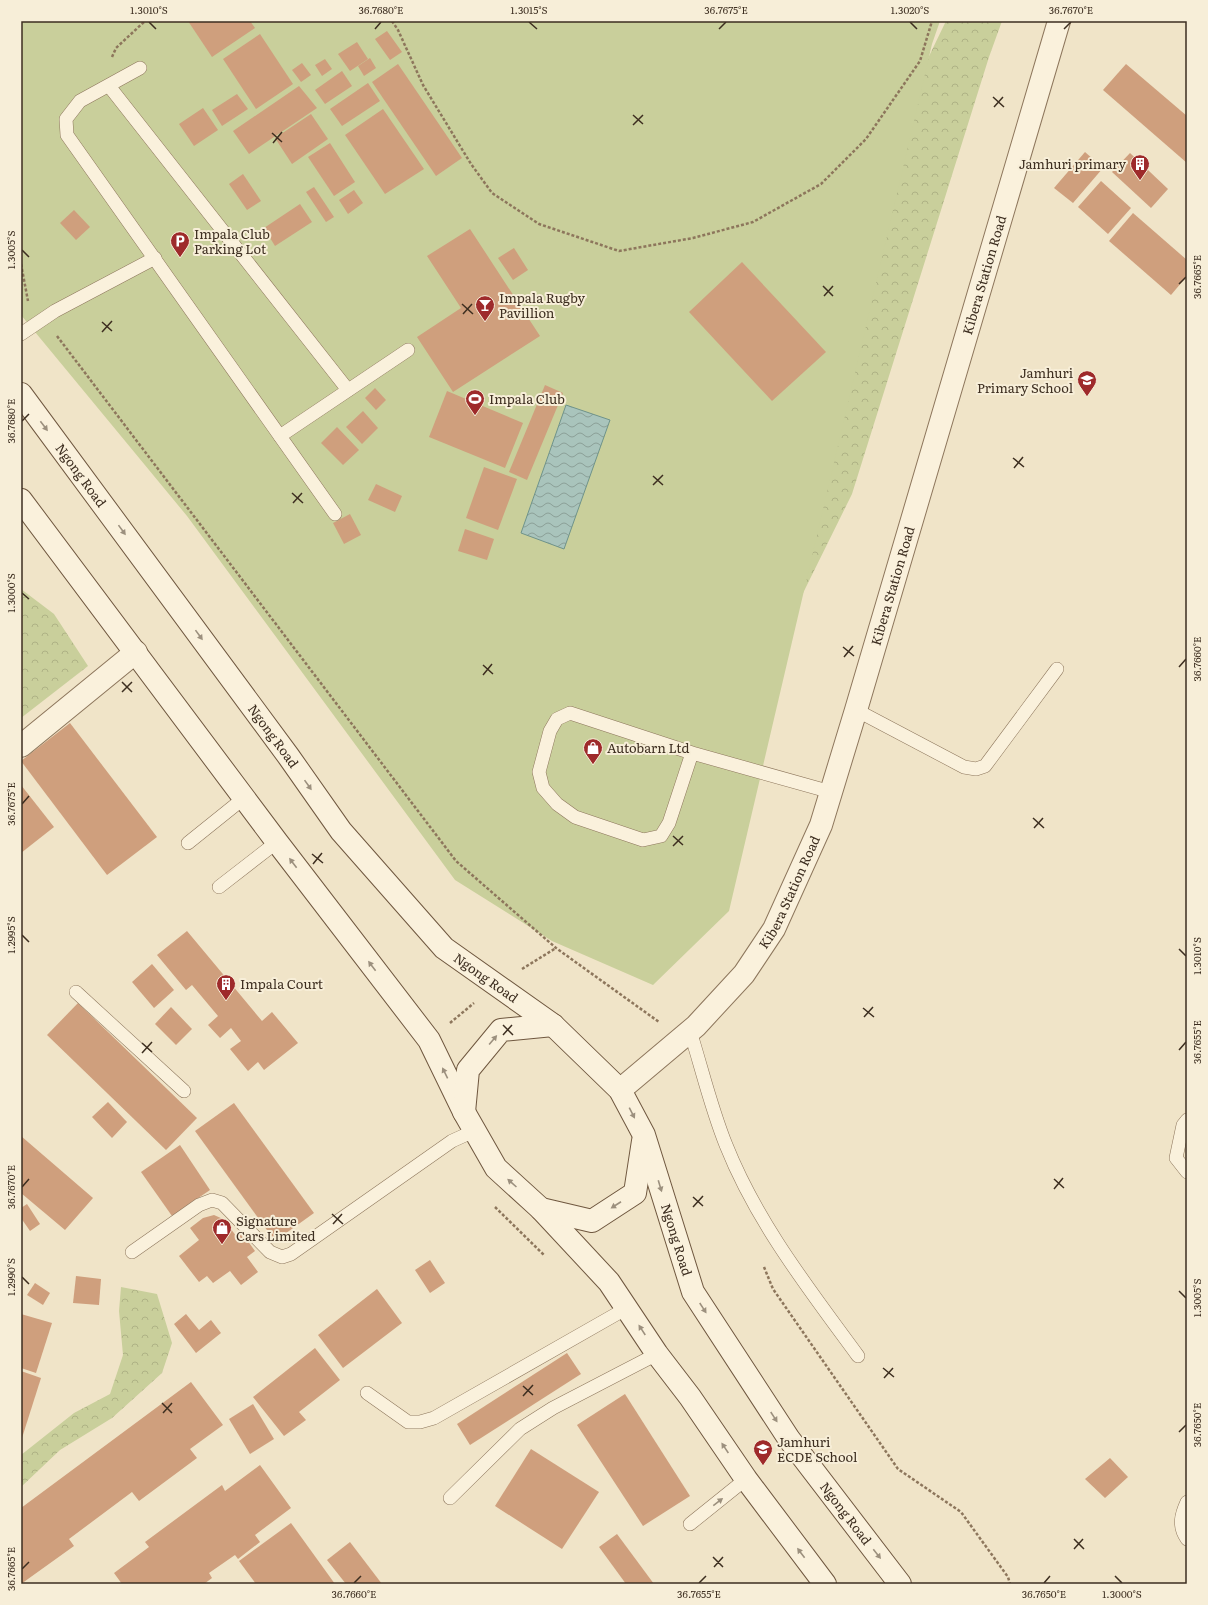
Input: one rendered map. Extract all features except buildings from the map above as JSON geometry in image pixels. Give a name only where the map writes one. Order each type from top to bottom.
[{"type":"main road","name":"Kibera Station Road","points":[[620,1090],[684,1037],[744,974],[774,929],[818,831],[856,710],[1059,21]]},
{"type":"main road","name":"Ngong Road","points":[[21,394],[279,745],[340,831],[444,948],[553,1025],[620,1090],[644,1135],[693,1292],[789,1439],[900,1584]]},
{"type":"main road","points":[[21,500],[277,842],[429,1040],[469,1121],[496,1168],[541,1209],[609,1282],[657,1354],[690,1397],[746,1480],[825,1584]]},
{"type":"main road","points":[[21,746],[136,652]]},
{"type":"main road","points":[[469,1121],[468,1070],[501,1030],[553,1025]]},
{"type":"main road","points":[[541,1209],[592,1221],[635,1193],[644,1135]]},
{"type":"lane","points":[[140,68],[80,101],[66,119],[67,135],[335,514]]},
{"type":"lane","points":[[109,86],[348,390]]},
{"type":"lane","points":[[21,334],[44,319],[155,258]]},
{"type":"lane","points":[[280,436],[408,350]]},
{"type":"lane","points":[[856,710],[964,767],[976,769],[984,766],[1057,669]]},
{"type":"lane","points":[[692,753],[669,823],[661,836],[643,840],[575,817],[557,804],[544,788],[539,772],[550,731],[557,719],[570,713],[692,753],[831,792]]},
{"type":"lane","points":[[188,843],[244,798]]},
{"type":"lane","points":[[219,887],[277,842]]},
{"type":"lane","points":[[76,992],[184,1091]]},
{"type":"lane","points":[[684,1037],[726,1145],[747,1190],[771,1233],[858,1356]]},
{"type":"lane","points":[[1187,1120],[1183,1125],[1176,1158],[1187,1172]]},
{"type":"lane","points":[[132,1252],[199,1205],[212,1200],[222,1203],[270,1252],[282,1257],[291,1254],[452,1141],[469,1121]]},
{"type":"lane","points":[[367,1392],[408,1422],[420,1422],[434,1418],[627,1308]]},
{"type":"lane","points":[[450,1498],[520,1430],[553,1408],[657,1354]]},
{"type":"lane","points":[[690,1524],[746,1480]]},
{"type":"lane","points":[[1187,1502],[1182,1512],[1181,1524],[1187,1539]]},
{"type":"path","points":[[392,21],[398,30],[423,85],[471,164],[492,194],[539,224],[619,251],[693,238],[753,222],[821,184],[866,139],[920,61],[932,21]]},
{"type":"path","points":[[21,264],[28,301],[44,319],[456,861],[556,948],[655,1019],[684,1037]]},
{"type":"green space","name":"Impala Club","points":[[21,21],[940,21],[932,44],[729,911],[653,985],[552,941],[455,880],[187,516],[21,315]]},
{"type":"green space","points":[[946,21],[1002,21],[989,57],[852,494],[763,674],[887,143]]},
{"type":"green space","points":[[21,589],[54,614],[88,666],[21,718]]},
{"type":"green space","points":[[121,1287],[157,1294],[172,1343],[162,1373],[112,1418],[60,1450],[21,1487],[21,1455],[74,1413],[110,1394],[123,1355],[119,1311]]},
{"type":"water","points":[[566,405],[610,420],[564,549],[521,533]]},
{"type":"place","name":"Jamhuri primary","points":[[1140,181]]},
{"type":"place","name":"Impala Club Parking Lot","points":[[180,258]]},
{"type":"place","name":"Impala Rugby Pavillion","points":[[485,322]]},
{"type":"place","name":"Jamhuri Primary School","points":[[1087,397]]},
{"type":"place","name":"Impala Club","points":[[475,416]]},
{"type":"place","name":"Autobarn Ltd","points":[[593,765]]},
{"type":"place","name":"Impala Court","points":[[226,1001]]},
{"type":"place","name":"Signature Cars Limited","points":[[222,1245]]},
{"type":"place","name":"Jamhuri ECDE School","points":[[763,1466]]}]
